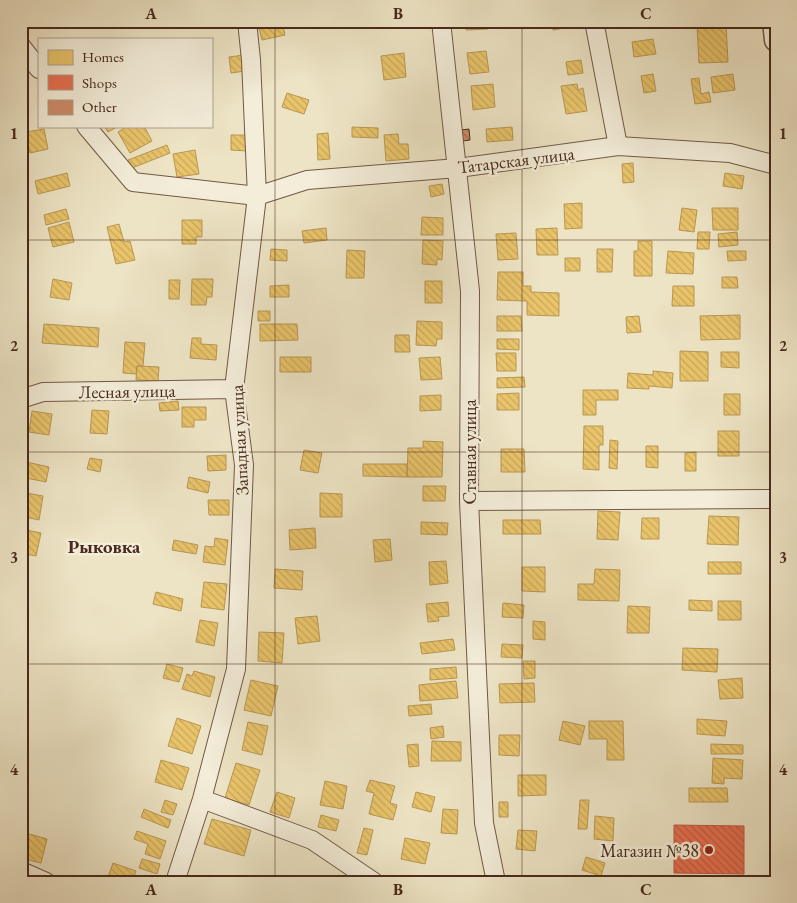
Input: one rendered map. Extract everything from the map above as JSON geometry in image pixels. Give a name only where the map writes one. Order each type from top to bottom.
[{"type":"street","name":"Западная улица","points":[[175,882],[202,799],[236,669],[244,466],[234,389],[257,196],[251,60],[247,21]]},
{"type":"street","name":"Ставная улица","points":[[441,21],[470,292],[469,501],[484,823],[496,882]]},
{"type":"street","points":[[594,21],[618,146]]},
{"type":"street","points":[[774,21],[776,40]]},
{"type":"street","points":[[21,46],[38,68]]},
{"type":"street","points":[[88,128],[133,182],[257,196]]},
{"type":"street","name":"Татарская улица","points":[[257,196],[307,180],[458,168],[618,146],[730,152],[776,165]]},
{"type":"street","name":"Лесная улица","points":[[21,399],[43,392],[234,389]]},
{"type":"street","points":[[469,501],[776,499]]},
{"type":"street","points":[[202,799],[312,840],[374,882]]},
{"type":"street","points":[[21,871],[46,882]]},
{"type":"building: Homes","points":[[21,21],[32,21],[21,28]]},
{"type":"building: Homes","points":[[282,21],[285,35],[262,40],[258,24]]},
{"type":"building: Homes","points":[[385,21],[402,21],[402,22],[385,24]]},
{"type":"building: Homes","points":[[466,21],[487,21],[488,29],[466,30]]},
{"type":"building: Homes","points":[[520,21],[535,21],[536,26],[522,29]]},
{"type":"building: Homes","points":[[552,21],[569,21],[569,27],[553,30]]},
{"type":"building: Homes","points":[[726,24],[728,62],[699,63],[697,25]]},
{"type":"building: Homes","points":[[653,39],[656,54],[634,57],[632,42]]},
{"type":"building: Homes","points":[[486,51],[489,72],[470,74],[467,53]]},
{"type":"building: Homes","points":[[404,53],[406,77],[384,80],[381,56]]},
{"type":"building: Homes","points":[[244,55],[245,71],[231,73],[229,57]]},
{"type":"building: Homes","points":[[581,60],[583,73],[568,75],[566,62]]},
{"type":"building: Homes","points":[[653,74],[656,91],[644,93],[641,76]]},
{"type":"building: Homes","points":[[733,74],[735,90],[713,93],[711,77]]},
{"type":"building: Homes","points":[[699,78],[701,94],[709,92],[711,102],[695,104],[691,79]]},
{"type":"building: Homes","points":[[493,84],[495,107],[473,110],[471,86]]},
{"type":"building: Homes","points":[[577,84],[578,90],[583,88],[587,111],[566,114],[561,86]]},
{"type":"building: Homes","points":[[287,93],[309,100],[304,114],[282,107]]},
{"type":"building: Homes","points":[[352,127],[378,128],[378,138],[352,137]]},
{"type":"building: Homes","points":[[512,127],[513,140],[487,142],[486,129]]},
{"type":"building: Homes","points":[[105,128],[115,128],[108,132]]},
{"type":"building: Homes","points":[[125,128],[145,128],[152,141],[130,153],[118,132]]},
{"type":"building: Homes","points":[[44,129],[48,149],[30,153],[26,132]]},
{"type":"building: Homes","points":[[328,133],[330,159],[318,160],[317,134]]},
{"type":"building: Homes","points":[[398,134],[399,144],[408,144],[409,159],[386,161],[384,135]]},
{"type":"building: Homes","points":[[231,135],[247,135],[247,151],[231,150]]},
{"type":"building: Homes","points":[[167,145],[170,153],[132,168],[128,160]]},
{"type":"building: Homes","points":[[195,150],[199,174],[177,177],[173,154]]},
{"type":"building: Homes","points":[[633,163],[634,182],[623,183],[622,164]]},
{"type":"building: Homes","points":[[67,173],[70,186],[38,194],[35,181]]},
{"type":"building: Homes","points":[[725,173],[744,176],[742,189],[723,186]]},
{"type":"building: Homes","points":[[442,184],[444,194],[431,197],[429,186]]},
{"type":"building: Homes","points":[[582,203],[582,228],[565,229],[564,204]]},
{"type":"building: Homes","points":[[682,208],[697,210],[694,232],[679,230]]},
{"type":"building: Homes","points":[[712,208],[738,208],[738,230],[713,230]]},
{"type":"building: Homes","points":[[66,209],[69,219],[46,225],[44,215]]},
{"type":"building: Homes","points":[[422,217],[443,218],[443,235],[421,235]]},
{"type":"building: Homes","points":[[182,220],[202,220],[202,237],[196,237],[196,244],[182,244]]},
{"type":"building: Homes","points":[[69,222],[74,242],[53,247],[48,228]]},
{"type":"building: Homes","points":[[119,224],[124,242],[130,241],[135,260],[116,264],[107,227]]},
{"type":"building: Homes","points":[[326,228],[327,240],[304,243],[302,231]]},
{"type":"building: Homes","points":[[557,228],[558,255],[537,255],[536,229]]},
{"type":"building: Homes","points":[[698,232],[710,232],[709,249],[697,249]]},
{"type":"building: Homes","points":[[737,232],[738,245],[719,247],[718,234]]},
{"type":"building: Homes","points":[[516,233],[518,259],[498,260],[496,234]]},
{"type":"building: Homes","points":[[423,240],[443,241],[442,260],[437,259],[437,265],[422,264]]},
{"type":"building: Homes","points":[[638,241],[652,241],[652,276],[634,276],[634,251],[638,251]]},
{"type":"building: Homes","points":[[271,249],[287,250],[287,261],[270,260]]},
{"type":"building: Homes","points":[[597,249],[613,249],[612,272],[597,272]]},
{"type":"building: Homes","points":[[347,250],[365,251],[364,278],[346,278]]},
{"type":"building: Homes","points":[[668,251],[694,253],[693,274],[666,273]]},
{"type":"building: Homes","points":[[727,251],[746,251],[746,260],[728,261]]},
{"type":"building: Homes","points":[[565,258],[580,258],[580,271],[565,271]]},
{"type":"building: Homes","points":[[498,272],[523,272],[523,286],[531,286],[531,292],[559,293],[559,316],[527,315],[527,301],[497,300]]},
{"type":"building: Homes","points":[[722,277],[737,277],[738,288],[722,288]]},
{"type":"building: Homes","points":[[53,279],[72,283],[69,300],[50,297]]},
{"type":"building: Homes","points":[[192,279],[213,279],[212,297],[207,297],[206,305],[191,305]]},
{"type":"building: Homes","points":[[169,280],[180,280],[179,299],[169,299]]},
{"type":"building: Homes","points":[[425,281],[442,281],[442,303],[425,303]]},
{"type":"building: Homes","points":[[289,285],[289,297],[270,297],[270,286]]},
{"type":"building: Homes","points":[[673,286],[694,286],[694,306],[672,306]]},
{"type":"building: Homes","points":[[258,311],[270,311],[270,321],[258,321]]},
{"type":"building: Homes","points":[[740,315],[740,339],[701,340],[700,316]]},
{"type":"building: Homes","points":[[497,316],[521,316],[522,331],[497,331]]},
{"type":"building: Homes","points":[[639,316],[641,332],[627,333],[626,317]]},
{"type":"building: Homes","points":[[417,321],[442,322],[442,339],[437,339],[436,346],[416,345]]},
{"type":"building: Homes","points":[[44,324],[99,328],[98,347],[42,343]]},
{"type":"building: Homes","points":[[260,324],[297,324],[298,340],[260,341]]},
{"type":"building: Homes","points":[[395,335],[409,335],[410,352],[395,352]]},
{"type":"building: Homes","points":[[192,338],[201,338],[201,344],[217,345],[216,360],[190,358]]},
{"type":"building: Homes","points":[[497,339],[519,339],[519,350],[497,349]]},
{"type":"building: Homes","points":[[125,342],[145,343],[143,366],[137,366],[136,374],[123,373]]},
{"type":"building: Homes","points":[[680,351],[708,352],[708,381],[680,381]]},
{"type":"building: Homes","points":[[721,352],[739,352],[739,368],[721,367]]},
{"type":"building: Homes","points":[[496,353],[516,353],[516,371],[497,371]]},
{"type":"building: Homes","points":[[280,357],[311,357],[311,372],[280,372]]},
{"type":"building: Homes","points":[[440,357],[442,379],[421,380],[419,358]]},
{"type":"building: Homes","points":[[137,366],[159,367],[158,381],[136,380]]},
{"type":"building: Homes","points":[[653,371],[673,373],[672,388],[649,386],[649,389],[627,388],[628,373],[653,375]]},
{"type":"building: Homes","points":[[524,377],[525,387],[497,388],[497,378]]},
{"type":"building: Homes","points":[[583,390],[618,390],[618,400],[596,400],[596,415],[583,415]]},
{"type":"building: Homes","points":[[519,393],[519,410],[497,410],[497,394]]},
{"type":"building: Homes","points":[[724,394],[740,394],[740,415],[724,415]]},
{"type":"building: Homes","points":[[441,395],[441,410],[420,411],[420,396]]},
{"type":"building: Homes","points":[[178,401],[179,410],[160,411],[159,403]]},
{"type":"building: Homes","points":[[182,407],[206,407],[206,420],[194,420],[194,427],[182,427]]},
{"type":"building: Homes","points":[[92,410],[109,411],[107,434],[90,433]]},
{"type":"building: Homes","points":[[32,411],[52,414],[49,435],[29,432]]},
{"type":"building: Homes","points":[[584,426],[603,426],[603,445],[599,445],[599,470],[583,469]]},
{"type":"building: Homes","points":[[718,431],[739,431],[739,456],[718,456]]},
{"type":"building: Homes","points":[[610,440],[618,441],[617,469],[609,468]]},
{"type":"building: Homes","points":[[423,441],[443,442],[442,477],[407,477],[408,448],[423,448]]},
{"type":"building: Homes","points":[[646,446],[658,446],[658,468],[646,467]]},
{"type":"building: Homes","points":[[501,449],[524,449],[525,472],[501,472]]},
{"type":"building: Homes","points":[[304,450],[322,453],[318,473],[300,470]]},
{"type":"building: Homes","points":[[696,452],[696,471],[685,471],[685,453]]},
{"type":"building: Homes","points":[[226,455],[226,470],[208,471],[207,456]]},
{"type":"building: Homes","points":[[90,458],[102,460],[100,472],[87,469]]},
{"type":"building: Homes","points":[[22,461],[49,467],[46,482],[21,477]]},
{"type":"building: Homes","points":[[363,464],[407,464],[407,477],[363,476]]},
{"type":"building: Homes","points":[[189,477],[210,482],[208,493],[187,488]]},
{"type":"building: Homes","points":[[423,486],[446,486],[445,501],[423,501]]},
{"type":"building: Homes","points":[[21,492],[43,496],[39,520],[21,516]]},
{"type":"building: Homes","points":[[320,493],[342,494],[342,517],[320,517]]},
{"type":"building: Homes","points":[[208,500],[229,500],[229,515],[209,515]]},
{"type":"building: Homes","points":[[598,511],[620,512],[618,540],[597,539]]},
{"type":"building: Homes","points":[[709,516],[739,517],[738,545],[707,544]]},
{"type":"building: Homes","points":[[642,518],[659,518],[659,539],[641,539]]},
{"type":"building: Homes","points":[[503,520],[540,520],[541,534],[503,534]]},
{"type":"building: Homes","points":[[421,522],[448,523],[447,535],[421,534]]},
{"type":"building: Homes","points":[[315,528],[316,548],[290,550],[289,530]]},
{"type":"building: Homes","points":[[21,529],[41,533],[36,556],[21,553]]},
{"type":"building: Homes","points":[[215,538],[228,540],[225,565],[203,562],[205,546],[214,547]]},
{"type":"building: Homes","points":[[390,539],[392,560],[375,562],[373,540]]},
{"type":"building: Homes","points":[[174,540],[198,545],[196,554],[172,550]]},
{"type":"building: Homes","points":[[446,561],[448,583],[430,585],[429,562]]},
{"type":"building: Homes","points":[[708,562],[741,562],[741,574],[708,574]]},
{"type":"building: Homes","points":[[522,567],[545,567],[545,592],[522,591]]},
{"type":"building: Homes","points":[[275,569],[303,571],[302,590],[274,588]]},
{"type":"building: Homes","points":[[595,569],[620,570],[619,601],[578,600],[578,584],[594,584]]},
{"type":"building: Homes","points":[[204,582],[227,584],[224,610],[201,607]]},
{"type":"building: Homes","points":[[156,592],[183,599],[181,611],[153,604]]},
{"type":"building: Homes","points":[[689,600],[712,601],[712,611],[689,610]]},
{"type":"building: Homes","points":[[718,601],[741,601],[741,620],[718,620]]},
{"type":"building: Homes","points":[[448,602],[449,616],[438,617],[439,621],[428,622],[426,604]]},
{"type":"building: Homes","points":[[503,603],[524,605],[523,618],[502,617]]},
{"type":"building: Homes","points":[[628,606],[650,607],[649,633],[627,633]]},
{"type":"building: Homes","points":[[317,616],[320,641],[298,644],[295,618]]},
{"type":"building: Homes","points":[[200,620],[218,623],[214,646],[196,642]]},
{"type":"building: Homes","points":[[533,621],[545,622],[545,640],[533,639]]},
{"type":"building: Homes","points":[[259,632],[284,633],[282,663],[258,661]]},
{"type":"building: Homes","points":[[453,639],[455,650],[422,654],[420,643]]},
{"type":"building: Homes","points":[[502,644],[523,645],[522,658],[501,657]]},
{"type":"building: Homes","points":[[683,648],[718,649],[717,672],[682,670]]},
{"type":"building: Homes","points":[[523,661],[535,661],[535,678],[524,679]]},
{"type":"building: Homes","points":[[167,664],[183,668],[179,682],[163,678]]},
{"type":"building: Homes","points":[[456,667],[457,678],[430,680],[430,669]]},
{"type":"building: Homes","points":[[194,671],[215,677],[210,697],[182,689],[187,674],[192,676]]},
{"type":"building: Homes","points":[[742,678],[743,698],[720,699],[718,680]]},
{"type":"building: Homes","points":[[251,680],[278,686],[271,716],[244,710]]},
{"type":"building: Homes","points":[[456,681],[458,698],[420,701],[419,685]]},
{"type":"building: Homes","points":[[534,683],[535,702],[500,703],[499,684]]},
{"type":"building: Homes","points":[[431,704],[432,714],[409,716],[408,706]]},
{"type":"building: Homes","points":[[177,718],[201,726],[192,754],[168,746]]},
{"type":"building: Homes","points":[[697,719],[727,721],[725,736],[697,734]]},
{"type":"building: Homes","points":[[563,721],[585,726],[580,745],[559,740]]},
{"type":"building: Homes","points":[[589,721],[623,721],[624,760],[607,760],[607,739],[589,739]]},
{"type":"building: Homes","points":[[248,722],[268,726],[262,755],[242,750]]},
{"type":"building: Homes","points":[[443,726],[444,737],[431,739],[430,728]]},
{"type":"building: Homes","points":[[499,735],[520,735],[519,756],[499,755]]},
{"type":"building: Homes","points":[[432,741],[461,742],[461,761],[431,761]]},
{"type":"building: Homes","points":[[418,744],[419,766],[409,767],[407,745]]},
{"type":"building: Homes","points":[[711,744],[743,745],[743,754],[711,754]]},
{"type":"building: Homes","points":[[713,758],[743,760],[742,779],[724,778],[724,784],[712,783]]},
{"type":"building: Homes","points":[[161,760],[189,768],[182,790],[155,782]]},
{"type":"building: Homes","points":[[236,763],[260,770],[249,805],[225,798]]},
{"type":"building: Homes","points":[[518,775],[546,775],[546,795],[518,796]]},
{"type":"building: Homes","points":[[370,780],[395,786],[390,803],[397,805],[393,820],[369,814],[374,793],[366,791]]},
{"type":"building: Homes","points":[[325,781],[347,786],[343,809],[320,805]]},
{"type":"building: Homes","points":[[689,788],[727,788],[728,802],[689,802]]},
{"type":"building: Homes","points":[[277,792],[295,798],[289,818],[270,812]]},
{"type":"building: Homes","points":[[416,792],[435,797],[431,812],[412,807]]},
{"type":"building: Homes","points":[[165,800],[177,804],[173,815],[161,812]]},
{"type":"building: Homes","points":[[580,800],[589,800],[587,829],[578,829]]},
{"type":"building: Homes","points":[[499,802],[508,802],[508,817],[499,817]]},
{"type":"building: Homes","points":[[144,809],[171,820],[168,828],[141,817]]},
{"type":"building: Homes","points":[[443,809],[458,810],[457,834],[441,833]]},
{"type":"building: Homes","points":[[321,815],[339,820],[336,831],[318,827]]},
{"type":"building: Homes","points":[[595,816],[614,818],[613,841],[594,839]]},
{"type":"building: Homes","points":[[212,819],[251,830],[244,856],[204,844]]},
{"type":"building: Homes","points":[[364,828],[373,830],[367,855],[357,853]]},
{"type":"building: Homes","points":[[518,830],[537,831],[535,851],[516,849]]},
{"type":"building: Homes","points":[[137,831],[166,841],[160,859],[145,854],[148,844],[134,839]]},
{"type":"building: Homes","points":[[22,832],[47,839],[41,863],[21,858]]},
{"type":"building: Homes","points":[[405,838],[430,843],[425,864],[401,859]]},
{"type":"building: Homes","points":[[586,857],[605,863],[601,876],[582,870]]},
{"type":"building: Homes","points":[[142,859],[160,864],[157,874],[139,868]]},
{"type":"building: Homes","points":[[113,863],[136,871],[132,882],[112,882],[107,880]]},
{"type":"building: Homes","points":[[265,876],[284,879],[283,882],[264,882]]},
{"type":"building: Shops","name":"Магазин №38","points":[[674,825],[744,826],[744,874],[674,873]]},
{"type":"building: Other","points":[[469,129],[470,140],[463,141],[461,130]]},
{"type":"place","name":"Магазин №38","points":[[709,850]]},
{"type":"district","name":"Рыковка","points":[[104,546]]}]
